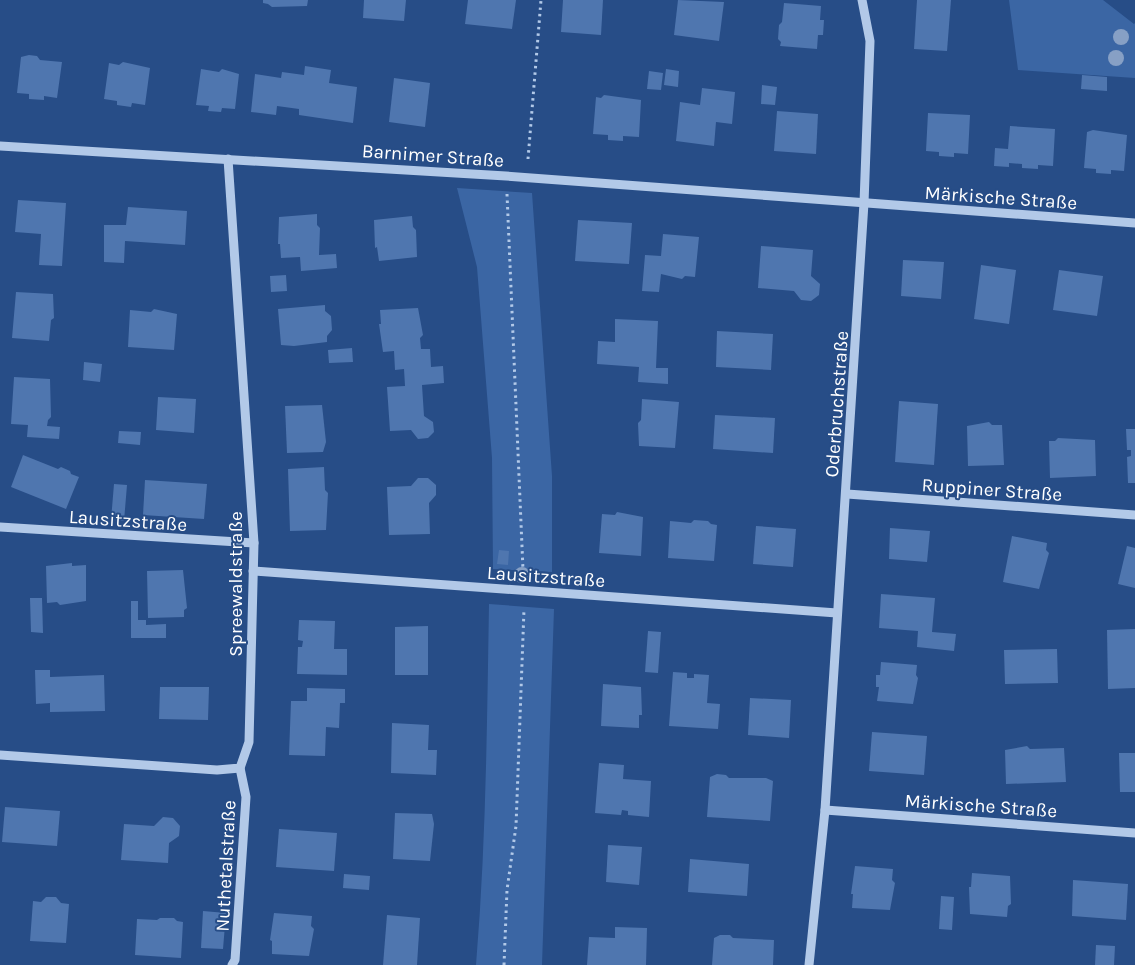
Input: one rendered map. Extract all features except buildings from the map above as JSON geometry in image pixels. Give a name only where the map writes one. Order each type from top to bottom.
[{"type":"street","name":"Oderbruchstraße","points":[[809,965],[824,810],[847,494],[864,202],[870,41],[862,0]]},
{"type":"street","name":"Barnimer Straße","points":[[0,146],[527,178],[864,202]]},
{"type":"street","name":"Spreewaldstraße","points":[[228,159],[254,544],[249,742],[240,768]]},
{"type":"street","name":"Märkische Straße","points":[[864,202],[1135,223]]},
{"type":"street","name":"Ruppiner Straße","points":[[847,494],[1135,515]]},
{"type":"street","name":"Lausitzstraße","points":[[0,527],[254,544]]},
{"type":"street","name":"Lausitzstraße","points":[[253,571],[837,612]]},
{"type":"street","points":[[0,755],[218,770],[240,768]]},
{"type":"street","name":"Nuthetalstraße","points":[[232,965],[235,960],[246,797],[240,768]]},
{"type":"street","name":"Märkische Straße","points":[[824,810],[1135,833]]},
{"type":"path","points":[[527,178],[540,0]]},
{"type":"shaded area","points":[[1009,0],[1103,0],[1135,23],[1135,78],[1018,70]]},
{"type":"shaded area","points":[[457,188],[532,193],[552,476],[552,572],[493,569],[492,458],[477,267]]},
{"type":"shaded area","points":[[489,604],[554,609],[542,965],[476,965],[484,830]]}]
